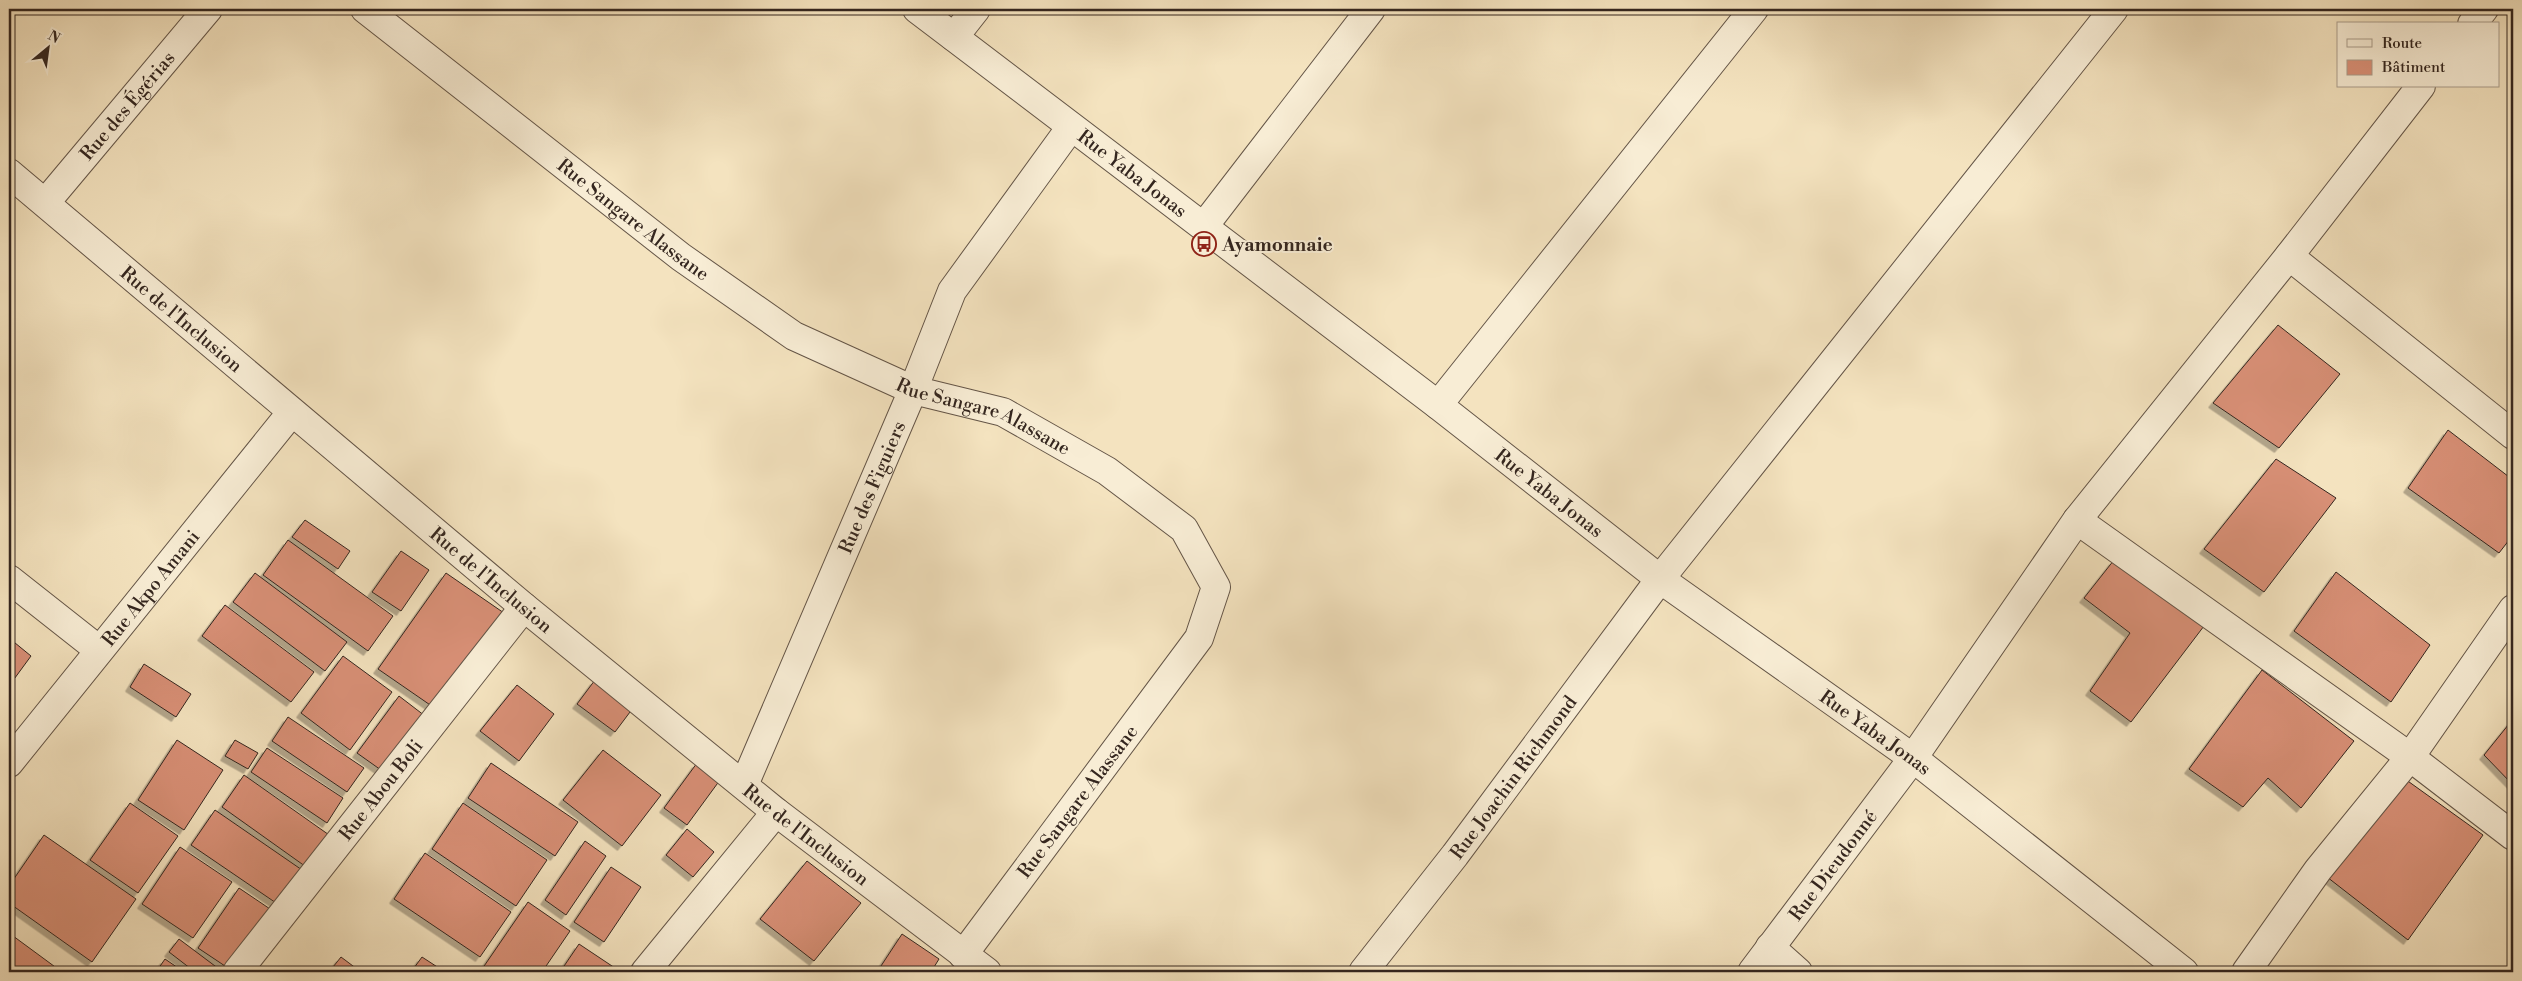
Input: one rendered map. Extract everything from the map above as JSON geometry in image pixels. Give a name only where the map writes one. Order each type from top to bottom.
[{"type":"street","name":"Rue des Égérias","points":[[46,202],[208,9]]},
{"type":"street","name":"Rue Sangare Alassane","points":[[365,9],[681,257],[794,336],[914,390],[1002,412],[1107,471],[1184,529],[1216,587],[1199,638],[963,955]]},
{"type":"street","name":"Rue Yaba Jonas","points":[[917,9],[1438,405],[1660,580],[1913,758],[2184,972]]},
{"type":"street","points":[[954,37],[976,9]]},
{"type":"street","points":[[1204,226],[1371,9]]},
{"type":"street","points":[[1438,405],[1754,9]]},
{"type":"street","name":"Rue Joachin Richmond","points":[[1363,972],[1455,855],[1660,580],[2114,9]]},
{"type":"street","points":[[2474,22],[2484,9]]},
{"type":"street","name":"Rue Dieudonné","points":[[1752,972],[1913,758],[2077,520],[2289,256],[2419,88]]},
{"type":"street","name":"Rue des Figuiers","points":[[744,785],[914,390],[952,291],[1072,127]]},
{"type":"street","name":"Rue de l'Inclusion","points":[[9,173],[46,202],[291,413],[524,607],[776,812],[987,972]]},
{"type":"street","points":[[2289,256],[2513,435]]},
{"type":"street","name":"Rue Akpo Amani","points":[[9,763],[291,413]]},
{"type":"street","points":[[2077,520],[2410,757],[2513,836]]},
{"type":"street","points":[[9,579],[99,650]]},
{"type":"street","name":"Rue Abou Boli","points":[[237,972],[524,607]]},
{"type":"street","points":[[2246,972],[2318,870],[2410,757],[2513,609]]},
{"type":"street","points":[[645,972],[776,812]]},
{"type":"street","points":[[1770,947],[1798,972]]},
{"type":"building","points":[[2278,325],[2340,374],[2279,448],[2213,403]]},
{"type":"building","points":[[2448,430],[2513,480],[2513,535],[2499,553],[2408,488]]},
{"type":"building","points":[[2276,459],[2336,498],[2264,592],[2204,549]]},
{"type":"building","points":[[305,520],[350,551],[338,569],[292,537]]},
{"type":"building","points":[[288,540],[393,616],[368,651],[263,575]]},
{"type":"building","points":[[401,551],[429,570],[401,611],[372,592]]},
{"type":"building","points":[[2114,560],[2204,626],[2131,722],[2090,691],[2130,633],[2084,598]]},
{"type":"building","points":[[2336,572],[2430,645],[2391,702],[2294,631]]},
{"type":"building","points":[[255,573],[347,642],[325,671],[233,602]]},
{"type":"building","points":[[446,573],[504,613],[436,709],[378,669]]},
{"type":"building","points":[[225,605],[314,672],[291,702],[202,636]]},
{"type":"building","points":[[9,638],[31,656],[9,686]]},
{"type":"building","points":[[343,656],[392,692],[350,750],[301,713]]},
{"type":"building","points":[[144,664],[191,694],[176,717],[130,687]]},
{"type":"building","points":[[2262,670],[2354,741],[2301,808],[2268,778],[2243,807],[2189,769]]},
{"type":"building","points":[[595,680],[633,708],[615,732],[577,704]]},
{"type":"building","points":[[517,685],[554,714],[519,761],[480,731]]},
{"type":"building","points":[[399,696],[429,719],[388,775],[357,753]]},
{"type":"building","points":[[288,717],[364,768],[347,792],[272,741]]},
{"type":"building","points":[[2513,719],[2513,785],[2484,755]]},
{"type":"building","points":[[177,740],[223,770],[184,830],[138,800]]},
{"type":"building","points":[[235,740],[258,753],[248,769],[225,756]]},
{"type":"building","points":[[267,748],[343,798],[327,823],[251,772]]},
{"type":"building","points":[[603,750],[661,795],[622,846],[563,800]]},
{"type":"building","points":[[491,763],[578,822],[555,856],[468,798]]},
{"type":"building","points":[[697,763],[720,780],[687,825],[664,808]]},
{"type":"building","points":[[244,775],[332,837],[309,869],[222,807]]},
{"type":"building","points":[[2405,779],[2483,835],[2408,940],[2318,870]]},
{"type":"building","points":[[130,803],[178,836],[138,893],[90,860]]},
{"type":"building","points":[[463,803],[547,860],[516,906],[432,849]]},
{"type":"building","points":[[215,810],[305,872],[282,907],[191,845]]},
{"type":"building","points":[[687,829],[714,852],[693,877],[666,855]]},
{"type":"building","points":[[44,835],[136,899],[92,962],[9,903],[9,886]]},
{"type":"building","points":[[585,841],[606,856],[566,915],[545,900]]},
{"type":"building","points":[[180,847],[232,882],[193,938],[142,904]]},
{"type":"building","points":[[425,853],[511,912],[480,957],[394,899]]},
{"type":"building","points":[[807,861],[861,903],[814,961],[760,919]]},
{"type":"building","points":[[611,867],[641,887],[604,942],[574,922]]},
{"type":"building","points":[[239,888],[276,913],[234,972],[198,948]]},
{"type":"building","points":[[528,902],[570,931],[542,972],[480,972]]},
{"type":"building","points":[[9,933],[62,972],[9,972]]},
{"type":"building","points":[[902,934],[939,959],[931,972],[884,972],[879,969]]},
{"type":"building","points":[[179,939],[223,972],[195,972],[169,952]]},
{"type":"building","points":[[579,944],[621,972],[560,972]]},
{"type":"building","points":[[341,957],[361,972],[329,972]]},
{"type":"building","points":[[422,957],[445,972],[411,972]]},
{"type":"building","points":[[165,959],[184,972],[156,972]]},
{"type":"place","name":"Ayamonnaie","points":[[1204,244]]}]
